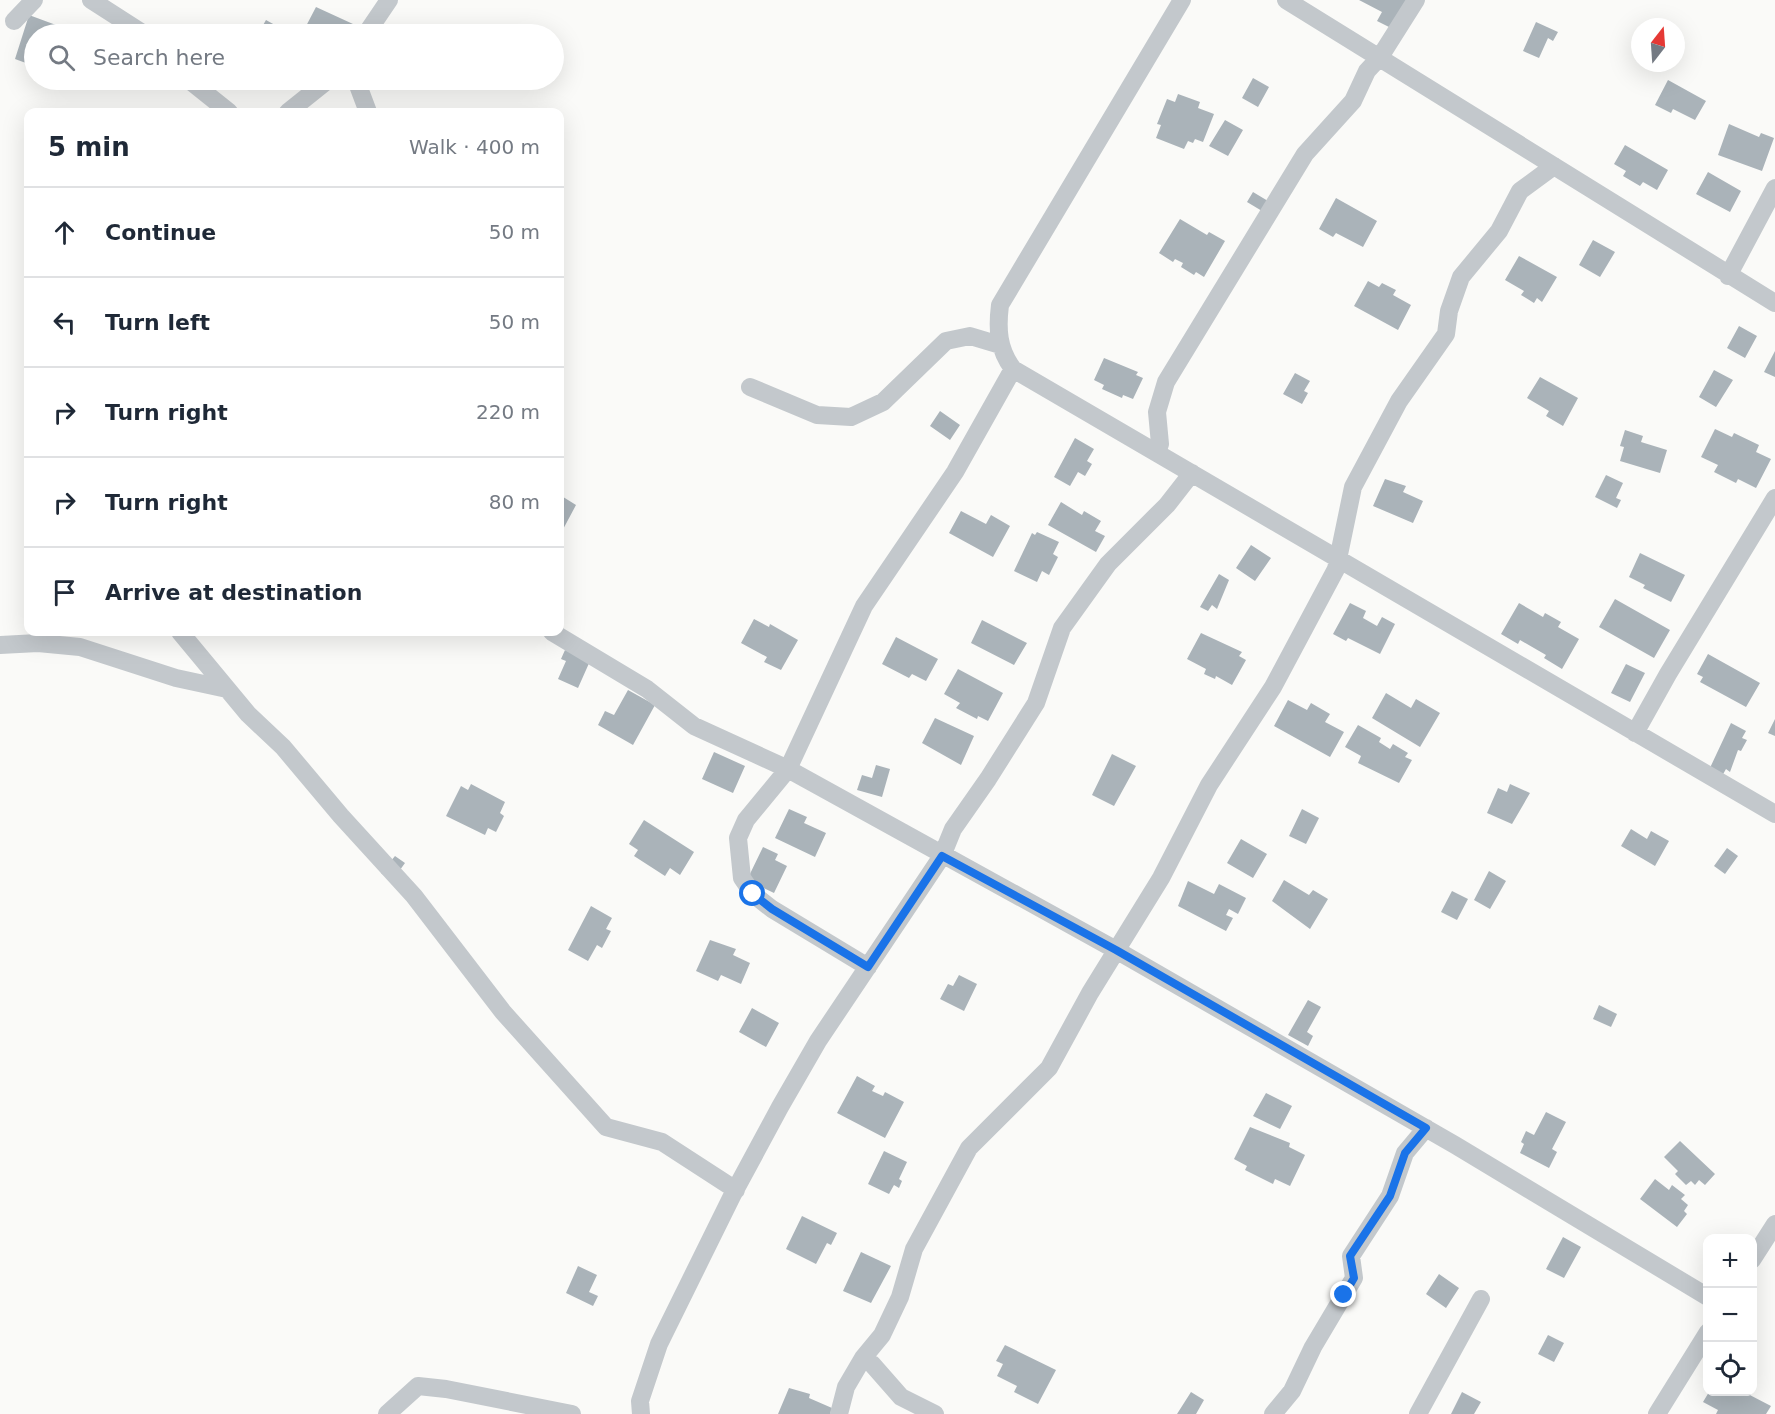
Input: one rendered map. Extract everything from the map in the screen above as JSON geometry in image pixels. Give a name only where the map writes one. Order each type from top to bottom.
[{"type":"street","points":[[14,21],[34,0]]},
{"type":"street","points":[[92,0],[129,24]]},
{"type":"street","points":[[372,24],[388,0]]},
{"type":"street","points":[[1182,0],[1000,305],[998,322],[1000,345],[1013,369],[1775,814]]},
{"type":"street","points":[[1157,453],[1160,444],[1157,412],[1166,382],[1305,154],[1323,131],[1345,112],[1359,92],[1367,71],[1380,57],[1416,0]]},
{"type":"street","points":[[1290,1],[1728,276],[1775,303]]},
{"type":"street","points":[[202,90],[224,108]]},
{"type":"street","points":[[293,108],[316,90]]},
{"type":"street","points":[[360,90],[366,108]]},
{"type":"street","points":[[839,1414],[846,1387],[863,1358],[882,1335],[900,1297],[914,1249],[969,1148],[1049,1068],[1116,950],[1161,878],[1209,785],[1273,687],[1333,577],[1339,559],[1353,488],[1399,401],[1446,334],[1449,311],[1461,277],[1499,231],[1520,191],[1554,166]]},
{"type":"street","points":[[1728,276],[1775,188]]},
{"type":"street","points":[[750,387],[817,415],[851,417],[883,402],[946,341],[970,336],[1000,345]]},
{"type":"street","points":[[868,967],[772,909],[753,894],[742,878],[738,838],[746,820],[788,769],[864,606],[955,472],[1013,369]]},
{"type":"street","points":[[641,1414],[640,1401],[659,1344],[736,1190],[818,1041],[942,856],[953,829],[1036,703],[1062,628],[1108,564],[1167,505],[1192,474]]},
{"type":"street","points":[[1635,733],[1668,674],[1775,498]]},
{"type":"street","points":[[183,636],[248,714],[283,747],[341,816],[414,896],[503,1012],[606,1127],[662,1142],[736,1190]]},
{"type":"street","points":[[559,636],[647,689],[694,726],[788,769],[1116,950],[1426,1128],[1703,1295]]},
{"type":"street","points":[[0,645],[38,643],[80,646],[176,678],[227,689]]},
{"type":"street","points":[[1273,1414],[1292,1392],[1313,1347],[1354,1278],[1350,1256],[1390,1196],[1405,1153],[1426,1128]]},
{"type":"street","points":[[1757,1252],[1775,1224]]},
{"type":"street","points":[[1418,1414],[1481,1299]]},
{"type":"street","points":[[1657,1414],[1703,1339]]},
{"type":"street","points":[[863,1358],[872,1364],[901,1397],[935,1414]]},
{"type":"street","points":[[387,1414],[418,1386],[446,1389],[572,1414]]},
{"type":"building","points":[[1359,0],[1409,0],[1393,29],[1377,21],[1382,12]]},
{"type":"building","points":[[316,7],[353,24],[307,24]]},
{"type":"building","points":[[29,15],[53,24],[26,24]]},
{"type":"building","points":[[1536,22],[1558,32],[1553,41],[1548,38],[1539,58],[1523,51]]},
{"type":"building","points":[[24,31],[24,62],[15,59]]},
{"type":"building","points":[[1253,78],[1269,87],[1258,107],[1242,98]]},
{"type":"building","points":[[1668,80],[1706,101],[1695,120],[1673,109],[1671,113],[1655,105]]},
{"type":"building","points":[[1178,94],[1200,102],[1198,108],[1214,114],[1203,142],[1195,139],[1193,143],[1188,141],[1184,149],[1156,138],[1161,125],[1157,124],[1167,99],[1175,102]]},
{"type":"building","points":[[1225,120],[1243,130],[1228,156],[1209,146]]},
{"type":"building","points":[[1729,124],[1759,137],[1761,133],[1774,138],[1762,171],[1718,155]]},
{"type":"building","points":[[1625,145],[1668,170],[1657,190],[1643,182],[1640,186],[1623,176],[1626,171],[1614,164]]},
{"type":"building","points":[[1708,172],[1741,191],[1730,212],[1696,194]]},
{"type":"building","points":[[1253,192],[1268,201],[1262,211],[1247,202]]},
{"type":"building","points":[[1336,198],[1377,221],[1363,247],[1336,233],[1333,237],[1319,229]]},
{"type":"building","points":[[1180,219],[1207,235],[1209,232],[1225,241],[1204,277],[1196,272],[1194,275],[1181,267],[1183,263],[1175,259],[1173,262],[1159,253]]},
{"type":"building","points":[[1593,240],[1615,252],[1600,277],[1579,265]]},
{"type":"building","points":[[1519,256],[1557,277],[1542,302],[1537,298],[1534,303],[1521,295],[1524,291],[1505,280]]},
{"type":"building","points":[[1368,281],[1379,287],[1382,283],[1396,290],[1393,295],[1411,305],[1398,330],[1354,306]]},
{"type":"building","points":[[1739,326],[1757,336],[1745,358],[1727,348]]},
{"type":"building","points":[[1775,351],[1775,377],[1764,372]]},
{"type":"building","points":[[1104,358],[1138,372],[1136,375],[1143,378],[1133,399],[1123,395],[1122,398],[1102,389],[1104,385],[1094,380]]},
{"type":"building","points":[[1714,370],[1733,380],[1716,407],[1699,397]]},
{"type":"building","points":[[1295,373],[1310,381],[1304,391],[1308,393],[1302,404],[1283,394]]},
{"type":"building","points":[[1540,377],[1578,398],[1563,426],[1546,416],[1549,411],[1527,398]]},
{"type":"building","points":[[940,411],[960,425],[950,440],[930,426]]},
{"type":"building","points":[[1715,429],[1732,437],[1734,433],[1759,445],[1756,452],[1771,459],[1756,488],[1738,479],[1736,483],[1714,472],[1718,465],[1701,457]]},
{"type":"building","points":[[1625,430],[1643,436],[1641,442],[1667,450],[1660,473],[1620,461],[1624,447],[1620,446]]},
{"type":"building","points":[[1075,438],[1094,449],[1087,461],[1092,464],[1085,476],[1078,472],[1070,486],[1054,477]]},
{"type":"building","points":[[1606,475],[1623,483],[1616,498],[1621,500],[1617,508],[1595,497]]},
{"type":"building","points":[[1385,479],[1406,486],[1403,492],[1423,501],[1413,523],[1373,506]]},
{"type":"building","points":[[564,498],[576,505],[564,528]]},
{"type":"building","points":[[1061,502],[1082,515],[1084,511],[1101,521],[1095,531],[1105,536],[1096,552],[1048,525]]},
{"type":"building","points":[[961,511],[986,524],[991,515],[1010,526],[993,557],[949,533]]},
{"type":"building","points":[[1037,532],[1059,542],[1053,554],[1058,557],[1049,575],[1042,571],[1037,582],[1014,571],[1032,533],[1035,535]]},
{"type":"building","points":[[1251,545],[1271,558],[1255,581],[1236,568]]},
{"type":"building","points":[[1640,553],[1685,575],[1671,602],[1643,588],[1645,585],[1629,577]]},
{"type":"building","points":[[1219,574],[1229,580],[1217,609],[1212,605],[1208,611],[1200,607]]},
{"type":"building","points":[[1615,599],[1670,630],[1654,658],[1599,627]]},
{"type":"building","points":[[1350,603],[1366,611],[1363,618],[1377,626],[1382,617],[1395,624],[1380,654],[1348,638],[1346,641],[1333,634]]},
{"type":"building","points":[[1519,603],[1543,617],[1545,613],[1561,622],[1558,627],[1579,639],[1562,669],[1544,658],[1546,655],[1520,640],[1518,644],[1501,634]]},
{"type":"building","points":[[754,619],[769,627],[770,624],[798,640],[781,670],[764,662],[767,657],[741,643]]},
{"type":"building","points":[[982,620],[1027,643],[1014,665],[971,643]]},
{"type":"building","points":[[1201,633],[1242,652],[1239,656],[1246,660],[1232,685],[1216,676],[1215,679],[1204,674],[1206,669],[1187,659]]},
{"type":"building","points":[[896,637],[938,659],[926,681],[912,674],[909,678],[882,664]]},
{"type":"building","points":[[565,650],[590,661],[578,688],[558,679],[566,661],[561,659]]},
{"type":"building","points":[[1708,654],[1760,683],[1746,707],[1700,682],[1703,677],[1697,674]]},
{"type":"building","points":[[1626,664],[1645,673],[1630,702],[1611,693]]},
{"type":"building","points":[[958,669],[1003,693],[988,721],[978,716],[977,719],[956,708],[960,703],[944,694]]},
{"type":"building","points":[[628,690],[655,705],[633,745],[598,725],[605,711],[614,715]]},
{"type":"building","points":[[1386,693],[1411,708],[1416,699],[1440,713],[1420,747],[1372,718]]},
{"type":"building","points":[[1288,700],[1307,710],[1311,703],[1330,714],[1325,722],[1344,732],[1330,757],[1274,726]]},
{"type":"building","points":[[935,718],[974,736],[961,765],[922,743]]},
{"type":"building","points":[[1775,719],[1775,736],[1768,733]]},
{"type":"building","points":[[1731,723],[1746,731],[1742,738],[1747,740],[1741,751],[1738,750],[1730,772],[1726,769],[1722,776],[1709,770]]},
{"type":"building","points":[[1358,725],[1381,738],[1379,742],[1390,749],[1393,744],[1408,753],[1405,757],[1412,760],[1399,783],[1358,763],[1361,756],[1345,747]]},
{"type":"building","points":[[714,752],[745,766],[733,793],[702,779]]},
{"type":"building","points":[[1112,754],[1136,766],[1114,806],[1092,795]]},
{"type":"building","points":[[876,765],[890,769],[882,797],[857,790],[862,775],[872,778]]},
{"type":"building","points":[[471,784],[505,802],[500,813],[504,816],[496,832],[488,828],[485,835],[446,816],[461,786],[468,790]]},
{"type":"building","points":[[1510,784],[1530,793],[1512,824],[1487,813],[1498,788],[1507,792]]},
{"type":"building","points":[[789,809],[807,817],[804,823],[826,833],[815,857],[775,838]]},
{"type":"building","points":[[1302,809],[1319,818],[1306,844],[1289,836]]},
{"type":"building","points":[[644,820],[694,852],[680,875],[670,868],[665,876],[634,856],[638,850],[629,844]]},
{"type":"building","points":[[1631,829],[1647,839],[1651,831],[1669,841],[1655,866],[1621,846]]},
{"type":"building","points":[[1241,839],[1267,854],[1253,878],[1227,863]]},
{"type":"building","points":[[763,847],[778,854],[775,860],[787,866],[774,893],[747,880]]},
{"type":"building","points":[[1727,848],[1738,856],[1725,874],[1714,866]]},
{"type":"building","points":[[395,856],[405,863],[392,881],[381,873]]},
{"type":"building","points":[[1489,871],[1506,881],[1490,909],[1474,900]]},
{"type":"building","points":[[1284,880],[1309,895],[1313,890],[1328,899],[1310,929],[1272,901]]},
{"type":"building","points":[[1188,881],[1214,894],[1219,884],[1246,898],[1238,914],[1229,909],[1226,915],[1233,918],[1226,931],[1178,906]]},
{"type":"building","points":[[1452,891],[1468,899],[1457,920],[1441,912]]},
{"type":"building","points":[[591,906],[612,918],[606,929],[611,931],[602,948],[597,945],[588,961],[568,950]]},
{"type":"building","points":[[710,940],[736,949],[733,955],[750,963],[741,984],[721,975],[718,981],[696,971]]},
{"type":"building","points":[[959,975],[977,984],[964,1011],[940,999],[948,984],[953,986]]},
{"type":"building","points":[[1308,1000],[1321,1007],[1307,1032],[1313,1036],[1308,1046],[1288,1035]]},
{"type":"building","points":[[1599,1005],[1617,1014],[1611,1027],[1593,1019]]},
{"type":"building","points":[[752,1008],[779,1023],[766,1047],[739,1032]]},
{"type":"building","points":[[857,1076],[875,1086],[872,1091],[883,1096],[885,1092],[904,1102],[885,1138],[837,1113]]},
{"type":"building","points":[[1266,1093],[1292,1106],[1280,1129],[1253,1116]]},
{"type":"building","points":[[1546,1112],[1566,1122],[1552,1149],[1557,1152],[1549,1168],[1520,1153],[1524,1144],[1521,1142],[1526,1131],[1534,1135]]},
{"type":"building","points":[[1250,1127],[1290,1143],[1289,1147],[1305,1155],[1290,1186],[1275,1179],[1273,1184],[1245,1170],[1247,1166],[1234,1159]]},
{"type":"building","points":[[1680,1141],[1715,1174],[1705,1185],[1699,1180],[1695,1185],[1691,1181],[1686,1185],[1675,1174],[1678,1171],[1664,1157]]},
{"type":"building","points":[[884,1151],[907,1162],[899,1179],[902,1181],[899,1188],[894,1185],[889,1194],[868,1184]]},
{"type":"building","points":[[1655,1179],[1669,1190],[1672,1185],[1685,1195],[1681,1199],[1688,1205],[1684,1211],[1687,1214],[1677,1227],[1640,1199]]},
{"type":"building","points":[[802,1216],[837,1233],[831,1245],[827,1243],[816,1264],[786,1249]]},
{"type":"building","points":[[1563,1237],[1581,1247],[1564,1278],[1546,1269]]},
{"type":"building","points":[[861,1252],[891,1266],[871,1303],[843,1291]]},
{"type":"building","points":[[578,1266],[597,1275],[589,1292],[598,1296],[593,1306],[566,1293]]},
{"type":"building","points":[[1439,1274],[1459,1288],[1446,1308],[1426,1294]]},
{"type":"building","points":[[1548,1335],[1564,1343],[1554,1362],[1538,1354]]},
{"type":"building","points":[[1005,1345],[1056,1370],[1038,1404],[1014,1392],[1017,1386],[997,1376],[1003,1364],[996,1361]]},
{"type":"building","points":[[789,1388],[810,1394],[809,1398],[832,1408],[830,1414],[778,1414]]},
{"type":"building","points":[[1191,1392],[1204,1400],[1196,1414],[1177,1414]]},
{"type":"building","points":[[1462,1392],[1481,1402],[1474,1414],[1451,1414]]},
{"type":"building","points":[[1707,1396],[1752,1396],[1771,1406],[1766,1414],[1716,1414],[1718,1410],[1703,1402]]},
{"type":"route","points":[[753,894],[772,909],[868,967],[942,856],[1116,950],[1426,1128],[1405,1153],[1390,1196],[1350,1256],[1354,1278],[1344,1295]]}]
